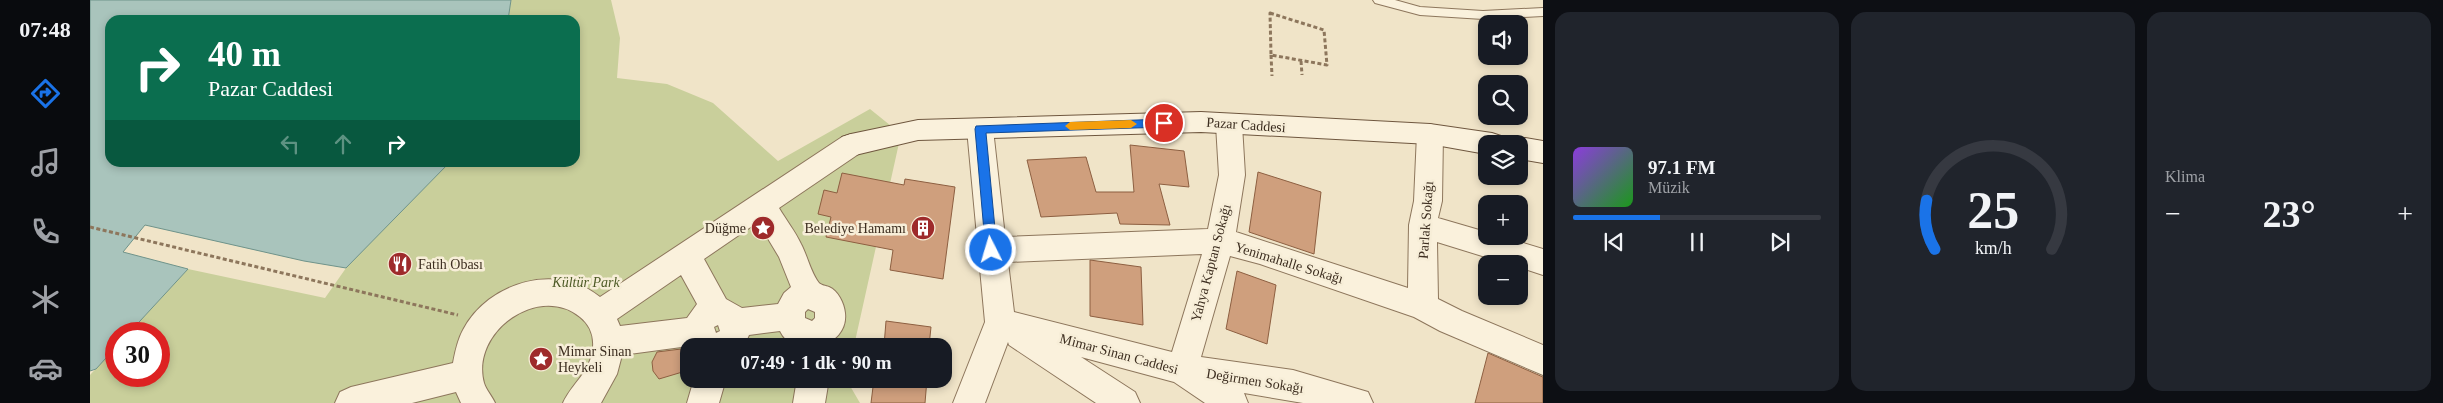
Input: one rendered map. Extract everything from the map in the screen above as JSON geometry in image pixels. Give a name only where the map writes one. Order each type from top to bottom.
[{"type":"street","name":"Pazar Caddesi","points":[[762,205],[851,145],[918,130],[1201,122],[1228,125],[1430,134],[1478,142]]},
{"type":"street","name":"Yahya Kaptan Sokağı","points":[[1182,370],[1220,242],[1232,175],[1228,125]]},
{"type":"street","points":[[969,403],[1000,322],[991,250],[980,129]]},
{"type":"street","name":"Parlak Sokağı","points":[[1423,306],[1423,225],[1428,201],[1430,134]]},
{"type":"street","points":[[1528,150],[1543,152]]},
{"type":"street","points":[[603,328],[685,256],[762,205],[790,250],[810,296]]},
{"type":"street","points":[[1423,225],[1543,262]]},
{"type":"street","name":"Yenimahalle Sokağı","points":[[991,250],[1220,242],[1260,251],[1423,306],[1451,321],[1543,360]]},
{"type":"street","points":[[685,256],[700,278],[716,332]]},
{"type":"street","points":[[480,403],[468,382],[468,360],[475,341],[474,338],[486,322],[506,304],[527,294],[550,290],[571,294],[589,303],[603,328],[608,358],[590,399]]},
{"type":"street","points":[[811,338],[794,328],[789,316],[790,309],[798,300],[810,296],[817,297],[828,304],[832,316],[826,328],[816,338]]},
{"type":"street","points":[[603,328],[716,332],[789,316]]},
{"type":"street","points":[[1000,322],[1124,403]]},
{"type":"street","name":"Mimar Sinan Caddesi","points":[[1000,322],[1182,370],[1232,403]]},
{"type":"street","name":"Değirmen Sokağı","points":[[1182,370],[1293,385],[1357,403]]},
{"type":"street","points":[[351,403],[468,374]]},
{"type":"street","points":[[703,403],[707,388]]},
{"type":"street","points":[[809,403],[812,388]]},
{"type":"lane","points":[[1378,0],[1420,10],[1483,15],[1543,12]]},
{"type":"path","points":[[1271,56],[1327,65],[1324,30],[1270,13],[1271,56],[1272,76]]},
{"type":"path","points":[[1301,61],[1302,75]]},
{"type":"path","points":[[90,227],[486,322]]},
{"type":"green space","name":"Kültür Park","points":[[511,0],[611,0],[620,38],[617,78],[667,84],[713,103],[778,161],[870,109],[901,134],[856,338],[680,338],[680,388],[851,388],[860,403],[90,403],[90,375],[105,359],[105,387],[170,387],[170,322],[139,322],[188,269],[325,298],[346,268],[434,167],[580,167],[580,15],[509,15]]},
{"type":"water","points":[[90,0],[511,0],[509,15],[105,15],[105,167],[445,167],[346,268],[304,261],[145,225],[123,252],[188,269],[139,322],[105,322],[105,359],[96,369],[90,371]]},
{"type":"building","points":[[1130,145],[1184,151],[1189,187],[1159,184],[1170,225],[1120,224],[1117,213],[1041,217],[1027,160],[1086,157],[1096,192],[1134,192]]},
{"type":"building","points":[[1258,172],[1321,192],[1314,254],[1249,232]]},
{"type":"building","points":[[842,173],[904,185],[905,179],[955,187],[943,279],[890,270],[893,250],[826,237],[831,217],[818,214],[824,190],[837,193]]},
{"type":"building","points":[[1090,260],[1141,267],[1143,325],[1090,316]]},
{"type":"building","points":[[1237,271],[1276,285],[1267,344],[1226,329]]},
{"type":"building","points":[[886,321],[931,327],[930,338],[885,338]]},
{"type":"building","points":[[680,349],[680,373],[659,379],[653,371],[652,362],[657,352]]},
{"type":"building","points":[[1488,353],[1543,377],[1543,403],[1475,403]]},
{"type":"building","points":[[873,388],[926,388],[925,403],[871,403]]},
{"type":"slow traffic","points":[[1070,126],[1131,124]]},
{"type":"place","name":"Düğme","points":[[763,228]]},
{"type":"place","name":"Belediye Hamamı","points":[[923,228]]},
{"type":"place","name":"Fatih Obası","points":[[400,264]]},
{"type":"place","name":"Mimar Sinan Heykeli","points":[[541,359]]},
{"type":"route","points":[[991,250],[980,129],[1164,123]]}]
